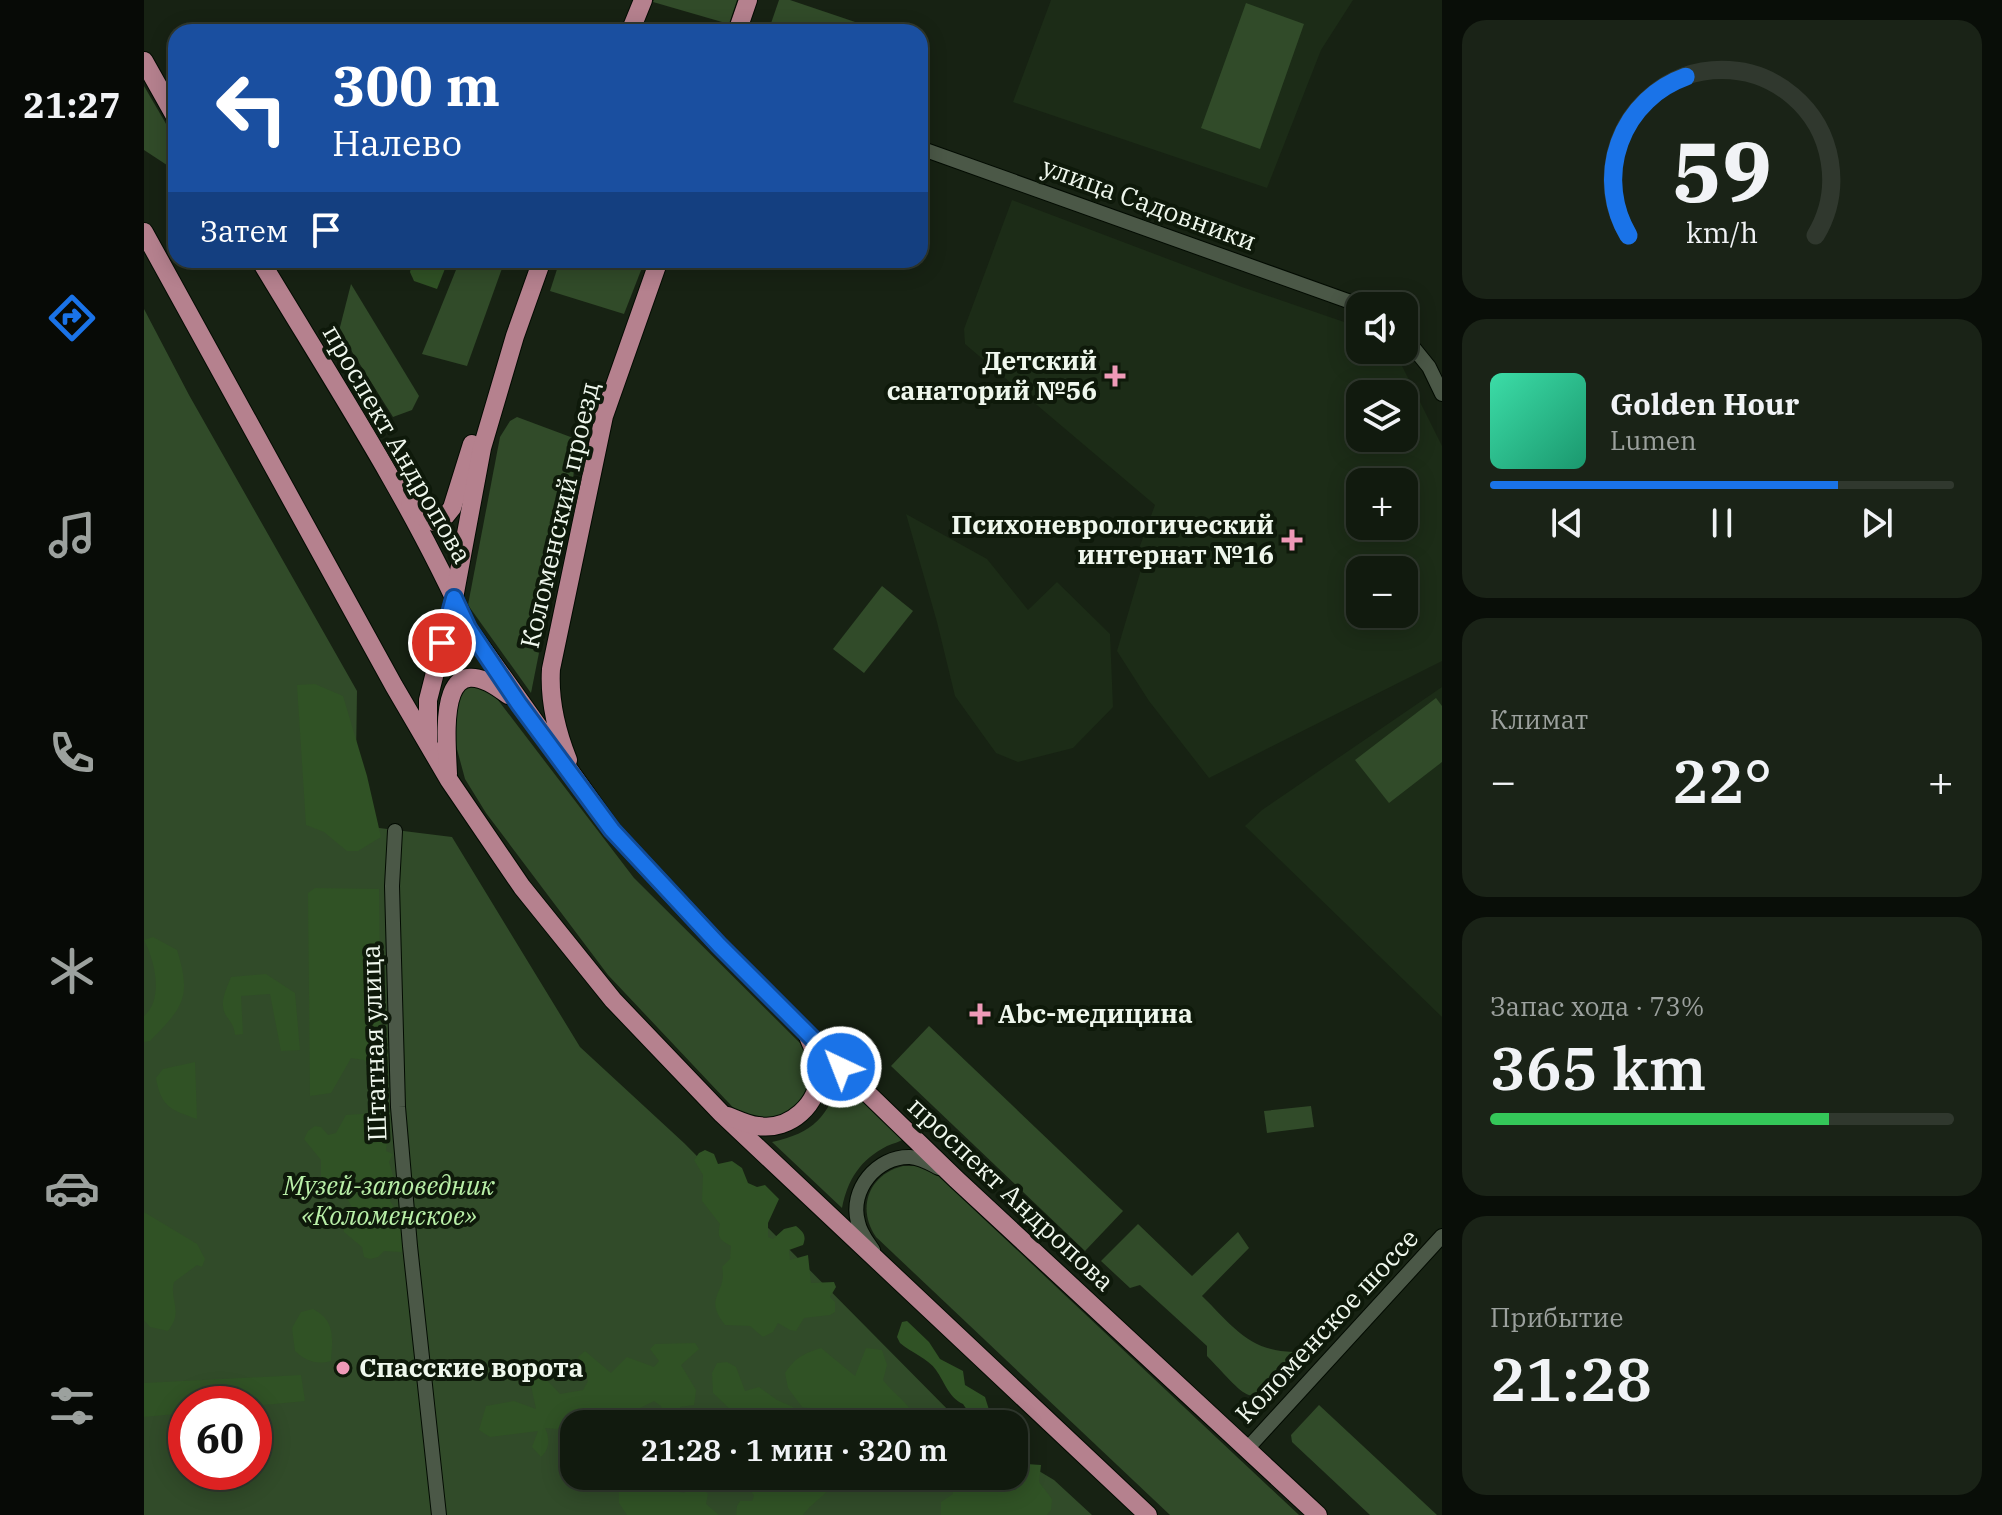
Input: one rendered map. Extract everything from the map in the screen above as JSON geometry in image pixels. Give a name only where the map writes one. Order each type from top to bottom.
[{"type":"main road","points":[[633,24],[643,0]]},
{"type":"main road","points":[[740,24],[748,0]]},
{"type":"main road","points":[[144,61],[168,104]]},
{"type":"main road","points":[[144,232],[339,589],[428,744],[522,887],[602,988],[722,1114],[1148,1515]]},
{"type":"main road","name":"проспект Андропова","points":[[265,268],[396,490],[468,628],[519,704],[612,830],[719,945],[859,1085],[1318,1515]]},
{"type":"main road","points":[[428,744],[428,700],[454,598],[489,420],[539,268]]},
{"type":"main road","name":"Коломенский проезд","points":[[577,783],[557,730],[550,689],[551,669],[604,416],[656,268]]},
{"type":"main road","points":[[396,490],[422,516],[440,523],[452,508],[477,430],[489,420]]},
{"type":"main road","points":[[449,780],[446,722],[451,692],[459,682],[470,677],[485,679],[519,704]]},
{"type":"main road","points":[[722,1114],[752,1125],[772,1126],[790,1120],[805,1109],[813,1098],[819,1070],[805,1029]]},
{"type":"street","name":"улица Садовники","points":[[928,151],[1346,300]]},
{"type":"street","points":[[1418,353],[1429,367],[1442,394]]},
{"type":"street","name":"Штатная улица","points":[[395,831],[392,886],[398,1107],[439,1515]]},
{"type":"street","points":[[886,1270],[858,1225],[858,1198],[865,1181],[884,1163],[908,1157],[925,1160],[956,1179]]},
{"type":"street","name":"Коломенское шоссе","points":[[1247,1449],[1442,1236]]},
{"type":"shaded area","points":[[1051,0],[1353,0],[1321,50],[1267,188],[1013,102]]},
{"type":"shaded area","name":"Психоневрологический интернат №16","points":[[1012,200],[1346,323],[1346,364],[1401,364],[1409,380],[1346,380],[1346,452],[1418,452],[1418,398],[1442,446],[1442,661],[1209,778],[1149,701],[1117,651],[1145,556],[1137,554],[1155,505],[965,344],[964,329]]},
{"type":"shaded area","points":[[906,514],[987,559],[1028,610],[1057,582],[1110,634],[1113,707],[1073,748],[1018,762],[996,753],[955,696]]},
{"type":"shaded area","points":[[1442,687],[1442,1017],[1245,826],[1262,810]]},
{"type":"green space","points":[[654,0],[737,0],[729,24]]},
{"type":"green space","points":[[779,0],[790,0],[861,24],[771,24]]},
{"type":"green space","points":[[1246,3],[1304,24],[1260,149],[1201,128]]},
{"type":"green space","points":[[144,86],[168,127],[168,166],[144,150]]},
{"type":"green space","points":[[411,268],[445,268],[437,289],[414,281]]},
{"type":"green space","points":[[457,268],[502,268],[467,366],[422,354]]},
{"type":"green space","points":[[557,268],[642,268],[624,314],[550,291]]},
{"type":"green space","points":[[351,284],[419,396],[412,410],[393,417],[339,331]]},
{"type":"green space","name":"Музей-заповедник «Коломенское»","points":[[144,309],[189,395],[357,691],[355,825],[452,837],[580,1047],[684,1143],[948,1410],[560,1410],[560,1490],[1028,1490],[1028,1464],[1054,1480],[1092,1515],[144,1515]]},
{"type":"green space","points":[[517,417],[576,439],[573,482],[531,693],[468,605],[500,437],[510,421]]},
{"type":"green space","points":[[882,586],[913,611],[864,673],[833,649]]},
{"type":"green space","points":[[315,684],[343,696],[367,776],[381,837],[358,851],[347,851],[324,832],[306,825],[297,685]]},
{"type":"green space","points":[[472,685],[485,687],[498,700],[634,878],[804,1047],[812,1077],[809,1089],[794,1107],[773,1118],[761,1119],[750,1118],[737,1111],[608,975],[486,813],[465,779],[454,738],[454,707],[463,688]]},
{"type":"green space","points":[[1436,698],[1442,706],[1442,762],[1389,803],[1355,760]]},
{"type":"green space","points":[[315,888],[379,889],[381,1060],[374,1068],[364,1060],[351,1058],[331,1093],[310,1096],[308,893]]},
{"type":"green space","points":[[153,937],[177,950],[184,991],[182,1001],[170,1019],[150,1041],[144,1042],[144,1016],[154,1000],[156,980],[144,940]]},
{"type":"green space","points":[[266,974],[295,993],[300,1050],[281,1051],[270,994],[241,996],[243,1034],[235,1035],[224,1012],[224,997],[231,977]]},
{"type":"green space","points":[[929,1026],[1123,1211],[1085,1251],[891,1066]]},
{"type":"green space","points":[[195,1062],[197,1119],[180,1113],[164,1101],[156,1078],[163,1069]]},
{"type":"green space","points":[[840,1076],[905,1138],[878,1151],[862,1164],[852,1179],[842,1208],[772,1142],[798,1134],[817,1121],[830,1102]]},
{"type":"green space","points":[[1311,1106],[1314,1127],[1267,1133],[1264,1111]]},
{"type":"green space","points":[[375,1113],[385,1116],[389,1126],[386,1151],[393,1154],[389,1162],[396,1185],[390,1201],[404,1225],[406,1238],[402,1252],[384,1251],[370,1259],[364,1257],[362,1247],[344,1232],[344,1218],[352,1208],[343,1190],[330,1195],[321,1188],[321,1160],[304,1139],[315,1126],[321,1127],[328,1135],[336,1133],[346,1115]]},
{"type":"green space","points":[[705,1150],[714,1154],[718,1164],[732,1161],[742,1168],[748,1183],[757,1187],[765,1185],[779,1199],[768,1223],[768,1237],[773,1239],[784,1229],[796,1226],[802,1232],[805,1239],[803,1245],[789,1250],[790,1260],[808,1255],[811,1283],[834,1282],[836,1287],[830,1297],[835,1302],[835,1312],[804,1318],[796,1331],[778,1323],[773,1332],[763,1337],[750,1326],[725,1325],[716,1301],[722,1283],[722,1267],[730,1259],[731,1246],[720,1238],[720,1224],[702,1201],[703,1175],[694,1160]]},
{"type":"green space","points":[[903,1166],[918,1166],[935,1173],[1299,1515],[1170,1515],[876,1237],[867,1215],[869,1194],[882,1176]]},
{"type":"green space","points":[[144,1212],[197,1244],[205,1259],[202,1267],[197,1265],[174,1282],[176,1312],[168,1331],[150,1327],[144,1320]]},
{"type":"green space","points":[[1138,1224],[1192,1276],[1238,1232],[1249,1248],[1202,1296],[1252,1341],[1264,1347],[1293,1352],[1299,1358],[1270,1387],[1252,1396],[1244,1393],[1207,1356],[1207,1346],[1140,1285],[1130,1288],[1101,1261]]},
{"type":"green space","points":[[313,1309],[329,1324],[331,1361],[312,1361],[295,1351],[292,1328],[301,1312]]},
{"type":"green space","points":[[907,1321],[929,1342],[940,1359],[963,1371],[965,1385],[985,1397],[989,1410],[967,1410],[954,1398],[933,1366],[900,1343],[897,1337],[902,1322]]},
{"type":"green space","points":[[695,1343],[699,1349],[681,1365],[696,1390],[694,1405],[680,1407],[681,1410],[662,1410],[654,1401],[636,1410],[560,1410],[558,1429],[545,1428],[548,1443],[541,1457],[532,1447],[538,1431],[490,1437],[479,1430],[486,1406],[514,1401],[536,1409],[530,1381],[537,1375],[545,1378],[560,1394],[583,1390],[588,1381],[578,1357],[585,1351],[611,1373],[627,1357],[654,1367],[659,1361],[650,1349],[655,1344]]},
{"type":"green space","points":[[821,1348],[855,1376],[866,1348],[882,1350],[887,1365],[883,1380],[910,1410],[818,1410],[802,1407],[788,1388],[785,1373],[792,1363]]},
{"type":"green space","points":[[727,1362],[736,1367],[745,1391],[759,1387],[793,1407],[793,1410],[731,1410],[713,1393],[712,1373],[717,1363]]},
{"type":"green space","points":[[301,1375],[305,1401],[272,1404],[272,1386],[168,1386],[168,1415],[144,1417],[144,1383]]},
{"type":"green space","points":[[1319,1405],[1437,1515],[1370,1515],[1292,1442],[1291,1435]]},
{"type":"green space","points":[[1028,1464],[1041,1465],[1039,1482],[1052,1499],[1051,1510],[1047,1515],[941,1515],[941,1502],[953,1494],[952,1490],[1028,1490]]},
{"type":"green space","points":[[669,1490],[684,1493],[687,1490],[704,1490],[708,1494],[706,1504],[719,1515],[627,1515],[619,1503],[619,1491]]},
{"type":"green space","points":[[750,1490],[828,1490],[803,1515],[736,1515],[740,1501],[752,1501],[754,1496]]},
{"type":"place","name":"Детский санаторий №56","points":[[1115,376]]},
{"type":"place","name":"Психоневрологический интернат №16","points":[[1292,540]]},
{"type":"place","name":"Abc-медицина","points":[[980,1014]]},
{"type":"place","name":"Спасские ворота","points":[[343,1368]]},
{"type":"route","points":[[442,643],[454,598],[468,628],[519,704],[612,830],[719,945],[841,1067]]}]
